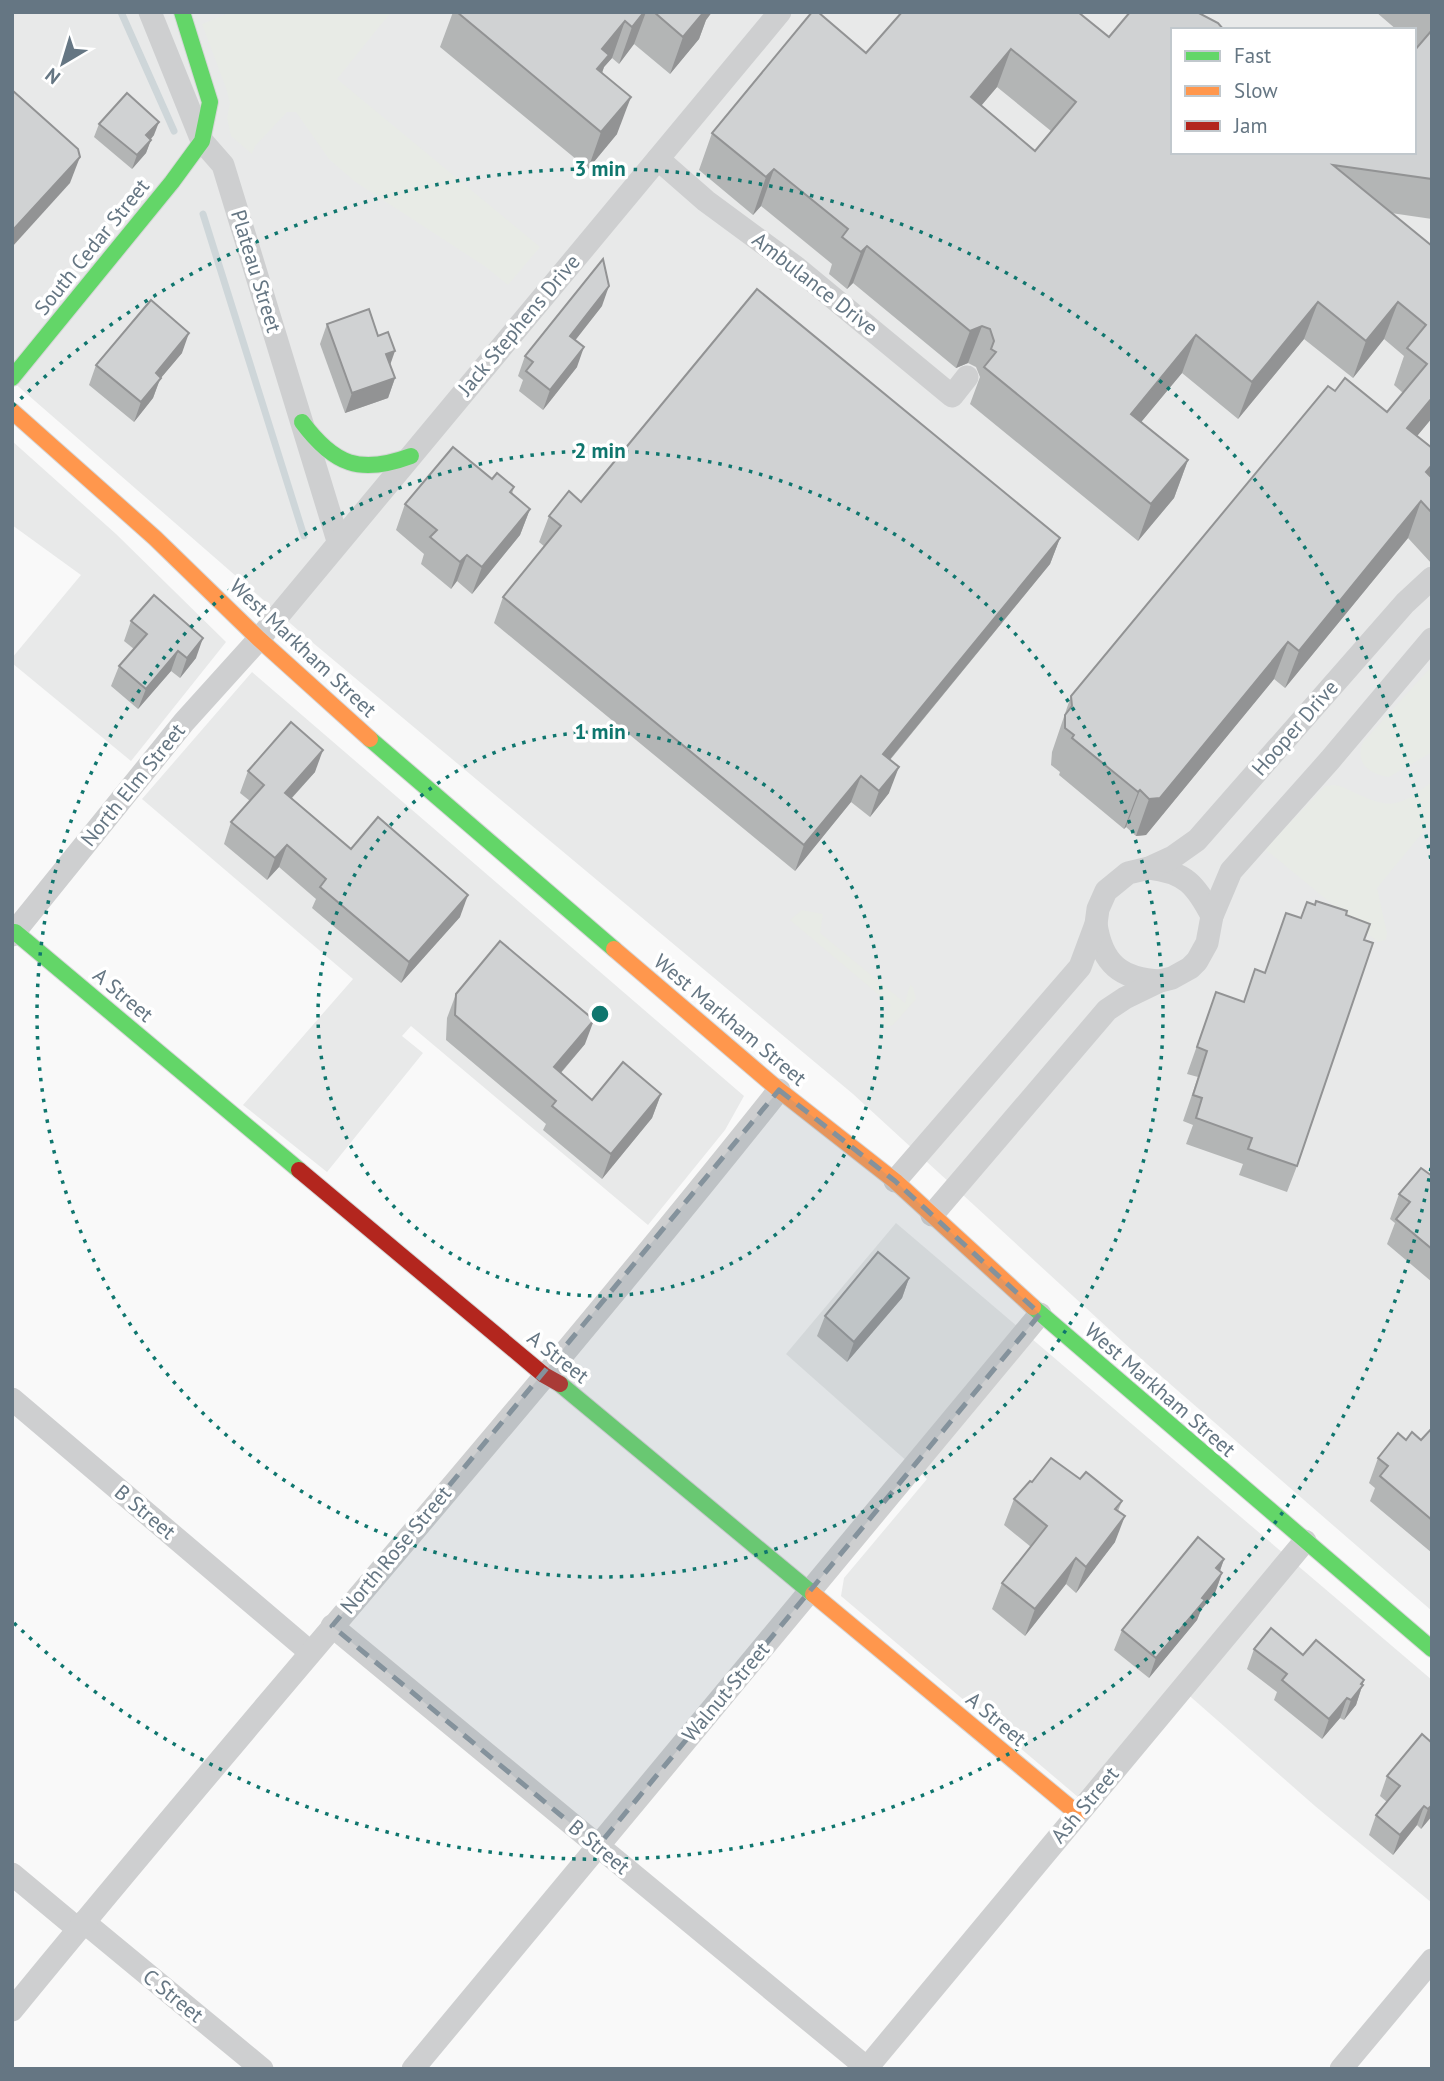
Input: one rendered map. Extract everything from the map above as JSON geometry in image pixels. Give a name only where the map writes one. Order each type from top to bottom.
[{"type":"main road","points":[[182,12],[210,102],[202,141]]},
{"type":"main road","name":"South Cedar Street","points":[[12,379],[202,141]]},
{"type":"main road","name":"West Markham Street","points":[[12,411],[155,538],[259,639],[413,777],[779,1090],[895,1181],[1040,1314],[1432,1649]]},
{"type":"main road","points":[[302,422],[323,448],[335,458],[349,464],[365,468],[380,467],[411,456]]},
{"type":"main road","name":"A Street","points":[[14,934],[1078,1814]]},
{"type":"street","name":"Plateau Street","points":[[150,12],[202,141],[223,165],[338,541]]},
{"type":"street","name":"Jack Stephens Drive","points":[[259,639],[780,12]]},
{"type":"street","name":"Ambulance Drive","points":[[658,159],[706,201],[797,268],[952,396],[967,377]]},
{"type":"street","name":"Hooper Drive","points":[[895,1181],[1080,967],[1106,891],[1128,873],[1173,857],[1197,840],[1395,614],[1432,578]]},
{"type":"street","name":"North Elm Street","points":[[14,934],[184,722],[259,639]]},
{"type":"street","points":[[932,1215],[1107,1010],[1125,998],[1172,978],[1197,961],[1207,943],[1212,916],[1231,871],[1330,760],[1432,639]]},
{"type":"street","points":[[1149,867],[1168,870],[1189,881],[1202,896],[1212,916]]},
{"type":"street","points":[[1096,924],[1102,950],[1120,971],[1140,980],[1160,981]]},
{"type":"street","name":"North Rose Street","points":[[12,2010],[779,1090]]},
{"type":"street","name":"Walnut Street","points":[[413,2069],[1040,1314]]},
{"type":"street","name":"B Street","points":[[12,1399],[310,1651]]},
{"type":"street","name":"Ash Street","points":[[866,2068],[1305,1541]]},
{"type":"street","name":"B Street","points":[[332,1626],[866,2068]]},
{"type":"street","name":"C Street","points":[[12,1874],[262,2069]]},
{"type":"street","points":[[1341,2069],[1432,1959]]},
{"type":"highlighted area","points":[[779,1090],[895,1181],[1040,1314],[598,1846],[332,1626]]},
{"type":"shaded area","points":[[12,12],[1432,12],[1432,1611],[1147,1364],[853,1094],[306,637],[12,381]]},
{"type":"shaded area","points":[[232,12],[273,12],[274,15],[277,12],[391,12],[337,79],[540,247],[508,285],[486,267],[354,181],[329,159],[296,112],[287,112],[255,146],[252,154],[231,136],[227,118],[230,103],[202,24]]},
{"type":"shaded area","points":[[12,441],[116,534],[226,642],[131,761],[12,663],[12,658],[81,575],[12,525]]},
{"type":"shaded area","points":[[1432,666],[1432,752],[1389,777],[1375,773],[1362,762],[1360,756],[1363,742]]},
{"type":"shaded area","points":[[252,672],[744,1096],[725,1130],[648,1225],[411,1026],[402,1036],[423,1053],[327,1172],[243,1105],[353,979],[142,799]]},
{"type":"shaded area","points":[[1432,782],[1432,821],[1377,888],[1387,933],[1386,940],[1378,942],[1265,849],[1325,786],[1339,786],[1376,801],[1393,803],[1410,797]]},
{"type":"shaded area","points":[[802,910],[823,914],[820,933],[905,1003],[910,985],[913,987],[916,999],[893,1025],[886,1027],[880,1021],[891,1005],[790,920]]},
{"type":"shaded area","points":[[896,1223],[1432,1680],[1432,1903],[1315,1806],[1176,1684],[1078,1797],[841,1596],[844,1578],[927,1479],[786,1354]]},
{"type":"building","points":[[457,12],[644,12],[632,27],[625,21],[602,49],[609,55],[597,69],[631,97],[601,132]]},
{"type":"building","points":[[654,12],[704,12],[683,37]]},
{"type":"building","points":[[812,12],[818,12],[866,53],[902,12],[1078,12],[1109,37],[1130,12],[1197,12],[1222,28],[1171,28],[1171,154],[1416,154],[1416,49],[1432,30],[1432,179],[1333,165],[1432,246],[1432,398],[1407,428],[1432,448],[1432,465],[1426,472],[1432,478],[1432,513],[1421,501],[1299,651],[1288,642],[1160,798],[1149,799],[1072,738],[1074,735],[1065,728],[1065,715],[1072,706],[1071,696],[1328,386],[1335,391],[1345,378],[1387,412],[1427,364],[1407,348],[1426,325],[1398,302],[1366,341],[1318,302],[1252,382],[1196,335],[1131,414],[1188,460],[1151,504],[984,367],[996,352],[991,349],[994,341],[990,329],[982,326],[970,331],[867,246],[861,252],[842,237],[848,229],[774,169],[766,177],[712,133]],"holes":[[[1011,49],[1076,102],[1035,151],[971,97]]]},
{"type":"building","points":[[12,90],[78,149],[80,157],[12,231]]},
{"type":"building","points":[[127,93],[159,122],[146,135],[151,140],[137,155],[99,124]]},
{"type":"building","points":[[603,259],[609,286],[570,336],[584,347],[550,390],[526,371],[533,362],[525,356]]},
{"type":"building","points":[[757,289],[1060,538],[883,754],[899,767],[879,791],[861,776],[804,845],[503,597],[561,526],[549,516],[569,491],[581,502]]},
{"type":"building","points":[[151,300],[189,333],[156,373],[161,378],[141,402],[96,365]]},
{"type":"building","points":[[369,309],[378,336],[388,332],[395,351],[386,354],[395,378],[352,393],[327,324]]},
{"type":"building","points":[[453,447],[492,479],[497,473],[514,487],[510,492],[530,509],[482,567],[467,555],[460,562],[430,537],[437,530],[405,504]]},
{"type":"building","points":[[154,595],[203,638],[187,658],[178,651],[146,689],[119,666],[147,634],[131,621]]},
{"type":"building","points":[[291,722],[323,750],[285,793],[351,849],[378,817],[468,895],[409,962],[320,887],[326,879],[287,845],[275,858],[231,822],[264,785],[248,771]]},
{"type":"building","points":[[1316,901],[1347,911],[1346,915],[1370,924],[1364,940],[1373,943],[1297,1166],[1248,1149],[1252,1138],[1196,1118],[1202,1098],[1193,1095],[1207,1051],[1197,1047],[1216,992],[1244,1002],[1255,969],[1265,973],[1286,913],[1301,918],[1307,902],[1315,905]]},
{"type":"building","points":[[500,941],[594,1020],[554,1067],[592,1100],[623,1062],[661,1094],[611,1154],[552,1106],[556,1101],[455,1015],[456,994]]},
{"type":"building","points":[[1421,1168],[1432,1176],[1432,1249],[1396,1219],[1410,1202],[1399,1194]]},
{"type":"building","points":[[878,1252],[909,1278],[854,1342],[825,1316]]},
{"type":"building","points":[[1432,1428],[1432,1520],[1380,1476],[1388,1466],[1378,1458],[1398,1433],[1406,1440],[1412,1432],[1421,1440]]},
{"type":"building","points":[[1051,1458],[1080,1479],[1086,1472],[1122,1501],[1115,1509],[1125,1516],[1086,1567],[1076,1558],[1035,1609],[1002,1583],[1047,1526],[1014,1499]]},
{"type":"building","points":[[1198,1537],[1224,1559],[1216,1568],[1222,1573],[1202,1598],[1205,1600],[1156,1658],[1122,1630]]},
{"type":"building","points":[[1271,1628],[1303,1655],[1316,1640],[1364,1680],[1361,1684],[1363,1685],[1351,1700],[1347,1698],[1329,1719],[1282,1680],[1287,1674],[1254,1649]]},
{"type":"building","points":[[1422,1734],[1432,1743],[1432,1805],[1428,1809],[1424,1806],[1400,1835],[1376,1815],[1400,1786],[1387,1776]]},
{"type":"waterway","points":[[121,12],[174,131]]},
{"type":"waterway","points":[[203,214],[304,536]]},
{"type":"traffic: fast","points":[[12,378],[172,182],[202,141],[210,102],[182,12]]},
{"type":"traffic: fast","points":[[302,422],[325,448],[349,462],[377,465],[411,456]]},
{"type":"traffic: fast","points":[[370,739],[614,949]]},
{"type":"traffic: fast","points":[[15,932],[299,1170]]},
{"type":"traffic: fast","points":[[1033,1307],[1432,1649]]},
{"type":"traffic: fast","points":[[560,1384],[813,1594]]},
{"type":"traffic: slow","points":[[12,411],[155,538],[259,639],[370,739]]},
{"type":"traffic: slow","points":[[614,949],[779,1090],[895,1181],[1033,1307]]},
{"type":"traffic: slow","points":[[813,1594],[1078,1814]]},
{"type":"traffic: jam","points":[[299,1170],[544,1375],[560,1384]]}]
